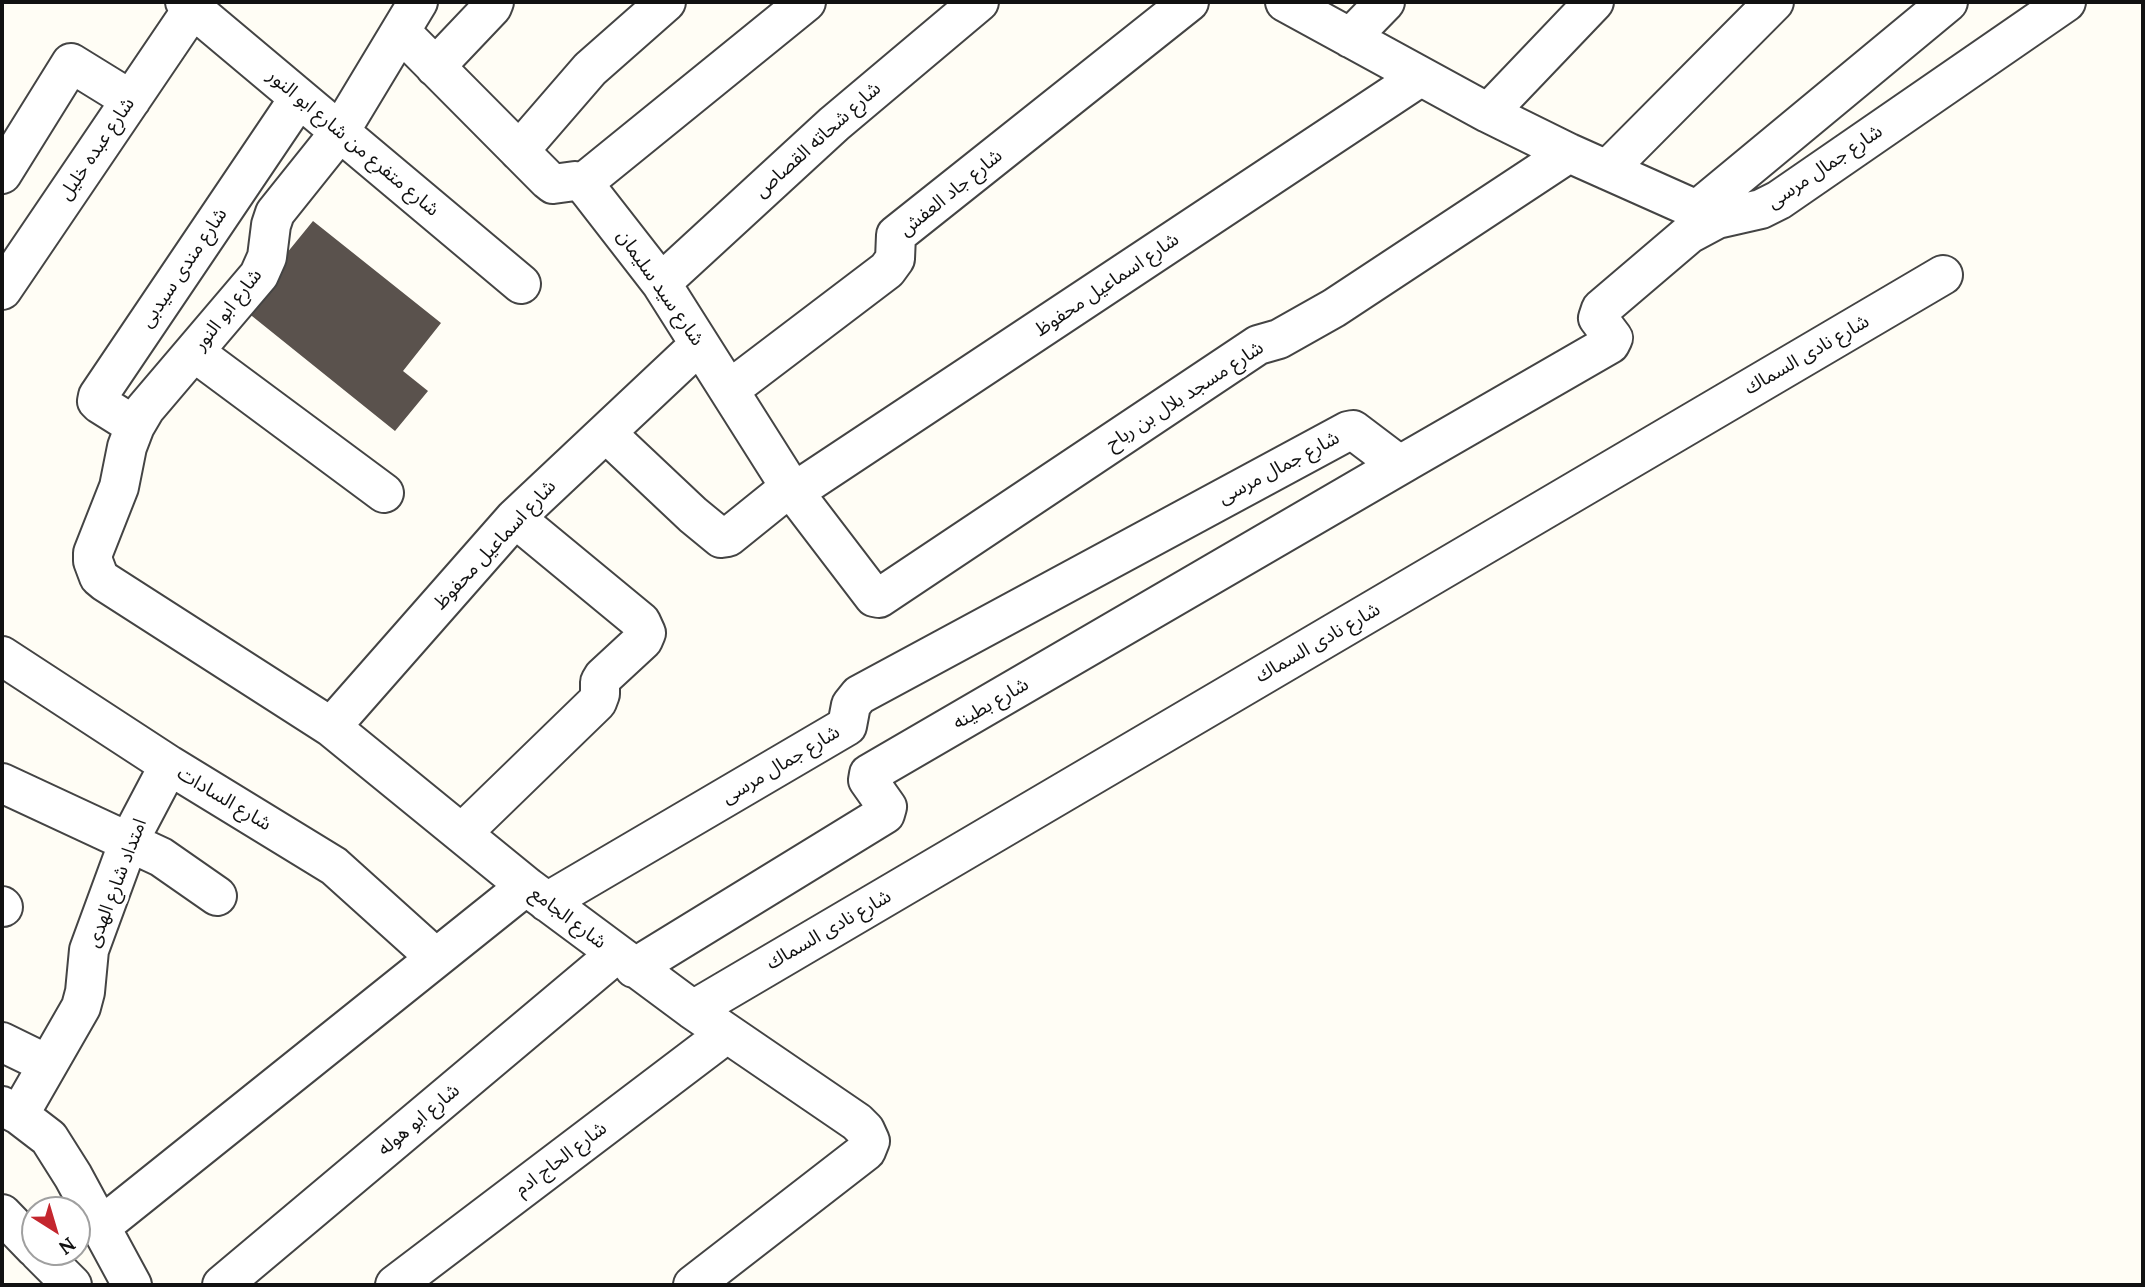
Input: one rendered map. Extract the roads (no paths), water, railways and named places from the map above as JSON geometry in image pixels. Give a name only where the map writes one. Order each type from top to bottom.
[{"type":"street","points":[[435,67],[494,2]]},
{"type":"street","points":[[519,151],[590,69],[666,2]]},
{"type":"street","points":[[405,13],[435,67],[553,184],[575,181],[583,183],[806,2]]},
{"type":"street","name":"شارع شحاته القصاص","points":[[661,283],[834,124],[979,2]]},
{"type":"street","name":"شارع جاد العفش","points":[[729,390],[887,270],[895,259],[896,235],[1189,2]]},
{"type":"street","points":[[1285,2],[1488,113],[1707,215],[1948,2]]},
{"type":"street","points":[[1350,38],[1385,2]]},
{"type":"street","points":[[1488,113],[1594,2]]},
{"type":"street","points":[[1607,170],[1774,2]]},
{"type":"street","name":"شارع جمال مرسى","points":[[536,894],[847,726],[851,705],[859,695],[1348,431],[1353,430],[1390,458],[1398,462],[1407,461],[1610,344],[1613,338],[1598,318],[1601,309],[1689,234],[1707,215],[1762,209],[1779,200],[2066,2]]},
{"type":"street","name":"شارع متفرع من شارع ابو النور","points":[[189,5],[521,284]]},
{"type":"street","name":"شارع عبده خليل","points":[[2,290],[131,100],[189,5]]},
{"type":"street","name":"شارع ابو النور","points":[[93,553],[119,487],[127,447],[135,426],[145,409],[259,275],[267,257],[275,213],[339,133],[405,13]]},
{"type":"street","points":[[2,174],[71,63],[131,100]]},
{"type":"street","name":"شارع اسماعيل محفوظ","points":[[606,433],[721,538],[732,535],[792,489],[1420,77]]},
{"type":"street","name":"شارع مندى سيدبى","points":[[135,426],[100,404],[97,401],[98,396],[299,99]]},
{"type":"street","name":"شارع مسجد بلال بن رباح","points":[[874,597],[879,598],[1258,345],[1279,339],[1311,322],[1569,153]]},
{"type":"street","name":"شارع سيد سليمان","points":[[583,183],[661,283],[792,489],[874,597]]},
{"type":"street","name":"شارع نادى السماك","points":[[693,1010],[1943,275]]},
{"type":"street","name":"شارع اسماعيل محفوظ","points":[[331,727],[515,518],[699,345]]},
{"type":"street","points":[[194,352],[384,493]]},
{"type":"street","name":"شارع بطينه","points":[[625,961],[885,814],[887,807],[868,780],[869,774],[1407,461]]},
{"type":"street","points":[[461,833],[597,702],[603,677],[643,640],[646,633],[641,622],[515,518]]},
{"type":"street","name":"شارع الجامع","points":[[93,553],[94,569],[105,582],[331,727],[536,894],[726,1034],[865,1130],[870,1141],[866,1151],[693,1285]]},
{"type":"street","name":"شارع السادات","points":[[2,656],[169,765],[334,866],[435,957]]},
{"type":"street","name":"امتداد شارع الهدى","points":[[10,1110],[47,1064],[81,1007],[89,950],[129,841],[169,765]]},
{"type":"street","points":[[2,783],[161,857],[217,896]]},
{"type":"street","points":[[99,1228],[435,957],[536,894]]},
{"type":"street","name":"شارع ابو هوله","points":[[222,1285],[625,961]]},
{"type":"street","name":"شارع الحاج ادم","points":[[395,1285],[726,1034]]},
{"type":"street","points":[[2,1041],[47,1064]]},
{"type":"street","points":[[10,1110],[49,1138],[73,1176],[132,1285]]},
{"type":"street","points":[[2,1214],[21,1234]]},
{"type":"street","points":[[53,1266],[72,1285]]}]
